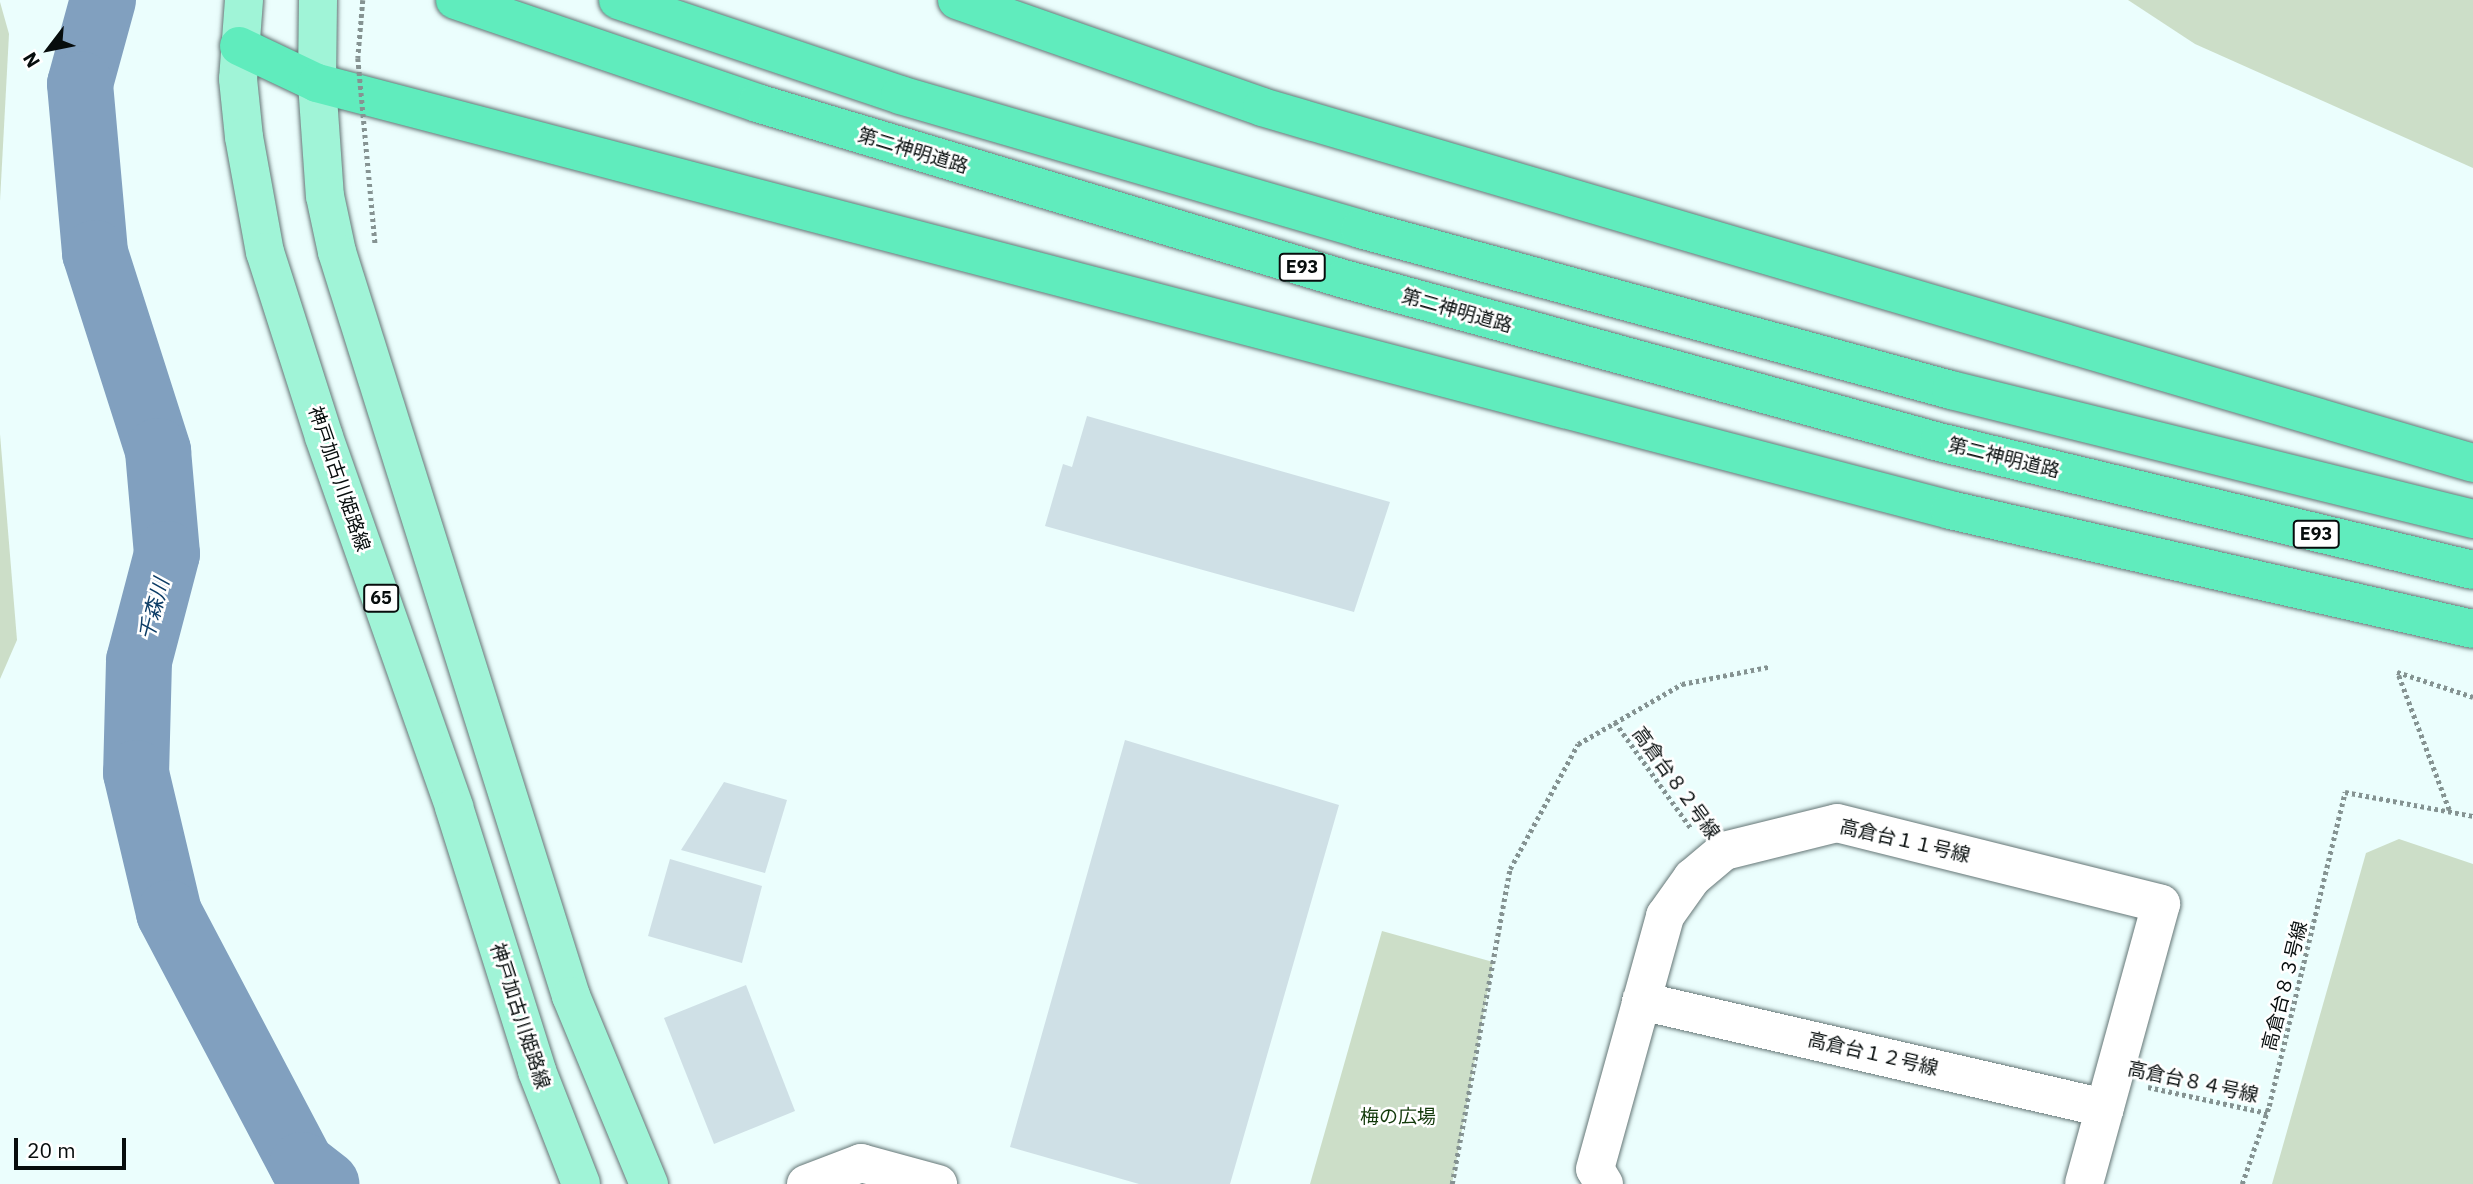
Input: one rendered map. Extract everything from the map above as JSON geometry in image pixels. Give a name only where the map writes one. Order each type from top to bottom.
[{"type":"highway","name":"第二神明道路","points":[[455,0],[782,111],[1318,271],[1746,391],[2159,498],[2473,570]]},
{"type":"highway","points":[[618,0],[887,91],[1360,229],[1767,342],[2473,519]]},
{"type":"highway","points":[[957,0],[1262,107],[2473,463]]},
{"type":"highway","points":[[239,46],[317,83],[1950,510],[2473,629]]},
{"type":"main road","name":"神戸加古川姫路線","points":[[244,0],[239,46],[244,136],[265,252],[287,328],[454,807],[537,1071],[581,1184]]},
{"type":"main road","points":[[318,0],[317,83],[325,196],[353,305],[572,996],[649,1184]]},
{"type":"street","name":"高倉台１１号線","points":[[1604,1184],[1595,1169],[1665,916],[1692,878],[1724,851],[1837,823],[2161,904],[2084,1184]]},
{"type":"street","name":"高倉台１２号線","points":[[1641,1001],[2109,1094]]},
{"type":"street","points":[[806,1184],[861,1163],[939,1184]]},
{"type":"path","points":[[363,0],[358,58],[375,243]]},
{"type":"path","points":[[1452,1184],[1510,869],[1578,744],[1682,684],[1768,667]]},
{"type":"path","points":[[2473,697],[2397,672],[2449,811],[2473,816]]},
{"type":"path","name":"高倉台８２号線","points":[[1615,722],[1714,860]]},
{"type":"path","name":"高倉台８３号線","points":[[2242,1184],[2267,1113],[2346,792],[2449,811]]},
{"type":"path","name":"高倉台８４号線","points":[[2109,1094],[2267,1113]]},
{"type":"green space","points":[[2128,0],[2473,0],[2473,168],[2195,44]]},
{"type":"green space","points":[[0,2],[9,34],[0,201]]},
{"type":"green space","points":[[0,434],[17,640],[0,679]]},
{"type":"green space","points":[[2399,839],[2473,864],[2473,1184],[2272,1184],[2366,853]]},
{"type":"green space","name":"梅の広場","points":[[1382,931],[1493,962],[1452,1184],[1310,1184]]},
{"type":"building","points":[[1087,416],[1390,502],[1354,612],[1045,526],[1063,464],[1072,467]]},
{"type":"building","points":[[1125,740],[1339,805],[1230,1184],[1139,1184],[1010,1147]]},
{"type":"building","points":[[724,782],[787,800],[765,873],[681,850]]},
{"type":"building","points":[[670,859],[762,886],[742,963],[648,936]]},
{"type":"building","points":[[746,985],[795,1111],[714,1144],[664,1018]]},
{"type":"waterway","name":"千森川","points":[[103,0],[80,84],[95,253],[158,451],[167,554],[139,661],[136,773],[169,913],[302,1165],[326,1184]]}]
